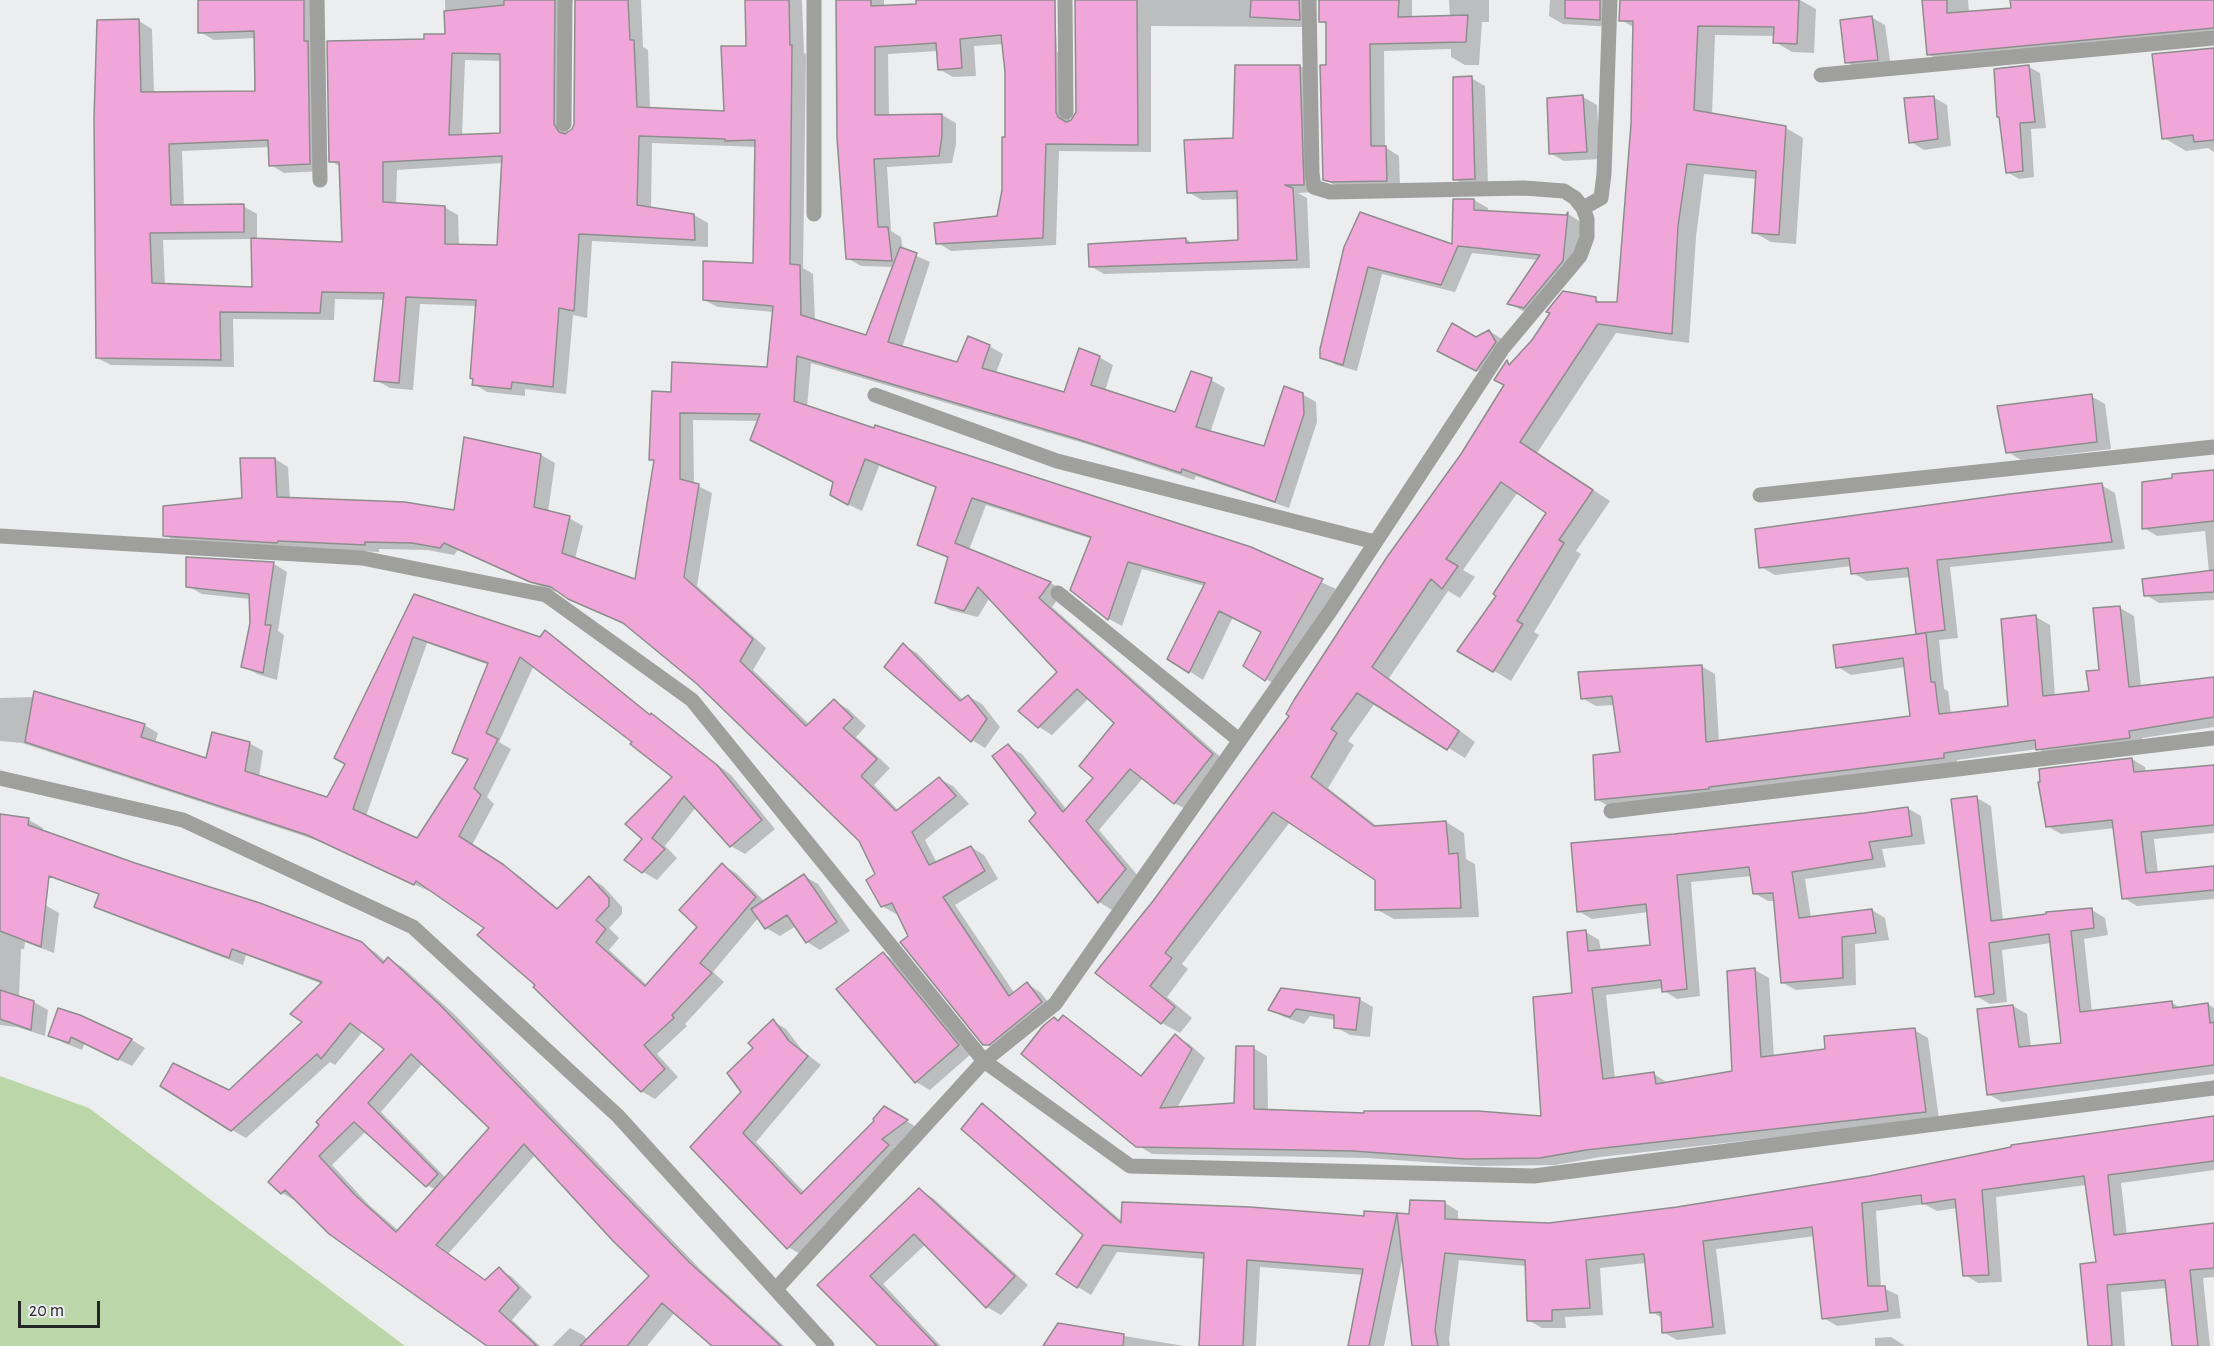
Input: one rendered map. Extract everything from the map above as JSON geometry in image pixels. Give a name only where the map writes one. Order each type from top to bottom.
[{"type":"street","points":[[317,0],[320,180]]},
{"type":"street","points":[[564,124],[565,0]]},
{"type":"street","points":[[814,0],[814,214]]},
{"type":"street","points":[[1065,0],[1066,112]]},
{"type":"street","points":[[776,1289],[984,1060],[1055,1004],[1375,542],[1503,348],[1580,256],[1587,237],[1587,219],[1583,208],[1575,198],[1564,191],[1524,188],[1330,192],[1314,187],[1309,0]]},
{"type":"street","points":[[1583,208],[1601,198],[1604,174],[1610,0]]},
{"type":"street","points":[[1821,75],[2214,38]]},
{"type":"street","points":[[875,395],[1057,461],[1375,542]]},
{"type":"street","points":[[1760,495],[2214,447]]},
{"type":"street","points":[[0,536],[362,558],[546,595],[692,700],[984,1060],[1130,1166],[1534,1176],[2214,1088]]},
{"type":"street","points":[[1058,593],[1239,740]]},
{"type":"street","points":[[1611,811],[2214,738]]},
{"type":"street","points":[[0,778],[183,820],[413,927],[618,1116],[827,1346]]},
{"type":"green space","points":[[0,1076],[89,1108],[405,1346],[0,1346]]},
{"type":"building","points":[[198,0],[304,0],[304,41],[308,41],[310,164],[269,166],[268,140],[169,144],[171,205],[244,204],[244,232],[150,233],[152,283],[252,287],[251,238],[342,242],[339,162],[329,162],[327,41],[424,39],[424,34],[445,34],[444,11],[504,5],[504,0],[555,0],[554,124],[559,132],[565,134],[572,129],[574,124],[575,0],[628,0],[630,40],[634,40],[637,107],[724,111],[721,46],[746,46],[745,0],[789,0],[790,45],[792,45],[790,264],[800,265],[801,315],[866,335],[900,247],[917,253],[888,342],[957,362],[968,336],[990,345],[982,368],[1064,392],[1079,348],[1100,356],[1091,385],[1175,412],[1191,371],[1212,378],[1196,427],[1264,446],[1284,386],[1303,393],[1304,414],[1275,502],[1182,469],[1181,473],[1074,438],[797,356],[794,401],[1251,547],[1323,579],[1265,681],[1243,666],[1261,632],[1219,611],[1189,673],[1167,659],[1205,583],[1128,562],[1108,620],[1070,590],[1091,537],[972,498],[955,543],[1051,582],[1039,598],[1213,754],[1174,804],[1130,769],[1086,821],[1126,869],[1098,903],[1029,821],[1036,813],[992,756],[1008,744],[1063,812],[1093,778],[1079,766],[1114,723],[1077,689],[1038,728],[1018,711],[1057,672],[978,587],[964,611],[935,603],[948,557],[917,545],[936,487],[865,459],[848,505],[830,495],[833,482],[750,440],[760,414],[680,413],[680,479],[699,484],[684,577],[753,639],[740,661],[806,726],[834,699],[853,718],[843,728],[877,759],[861,776],[896,811],[939,777],[956,796],[912,832],[929,865],[971,846],[985,871],[943,897],[1009,996],[1027,982],[1042,1002],[989,1045],[983,1045],[900,942],[908,936],[892,903],[881,907],[866,880],[875,874],[859,841],[697,684],[623,623],[568,599],[551,587],[530,582],[444,543],[440,548],[412,543],[365,542],[365,545],[278,541],[277,543],[163,536],[163,506],[242,498],[240,458],[275,458],[277,497],[405,502],[454,510],[464,437],[541,454],[534,507],[570,516],[562,553],[635,579],[654,460],[649,460],[652,391],[671,392],[672,362],[767,367],[773,306],[703,300],[703,261],[753,263],[755,140],[725,141],[725,139],[639,136],[637,205],[694,214],[695,240],[579,234],[574,311],[559,308],[553,387],[512,382],[511,389],[472,385],[473,379],[470,378],[476,300],[406,297],[399,383],[374,381],[384,293],[322,292],[320,313],[220,312],[221,360],[96,358],[94,118],[97,20],[139,19],[141,92],[255,91],[254,31],[198,33]],"holes":[[[452,53],[500,54],[500,133],[449,135]],[[502,156],[497,245],[445,244],[445,206],[383,202],[383,162]]]},
{"type":"building","points":[[836,0],[871,0],[871,6],[916,4],[916,0],[1055,0],[1056,112],[1058,117],[1066,122],[1071,120],[1076,112],[1075,0],[1137,0],[1138,145],[1046,144],[1043,238],[936,244],[934,223],[997,216],[1002,190],[1002,137],[1005,137],[1005,72],[1001,35],[960,39],[962,68],[938,70],[936,43],[875,47],[875,115],[942,114],[942,136],[939,156],[874,159],[878,227],[888,227],[892,261],[846,259],[837,138]]},
{"type":"building","points":[[1251,0],[1299,0],[1300,20],[1250,17]]},
{"type":"building","points":[[1319,0],[1399,0],[1398,17],[1468,15],[1466,42],[1370,44],[1371,146],[1386,146],[1387,181],[1331,182],[1323,180],[1320,65],[1326,65],[1326,22],[1319,22]]},
{"type":"building","points":[[1565,0],[1600,0],[1600,20],[1565,18]]},
{"type":"building","points":[[1620,0],[1799,0],[1797,44],[1773,43],[1774,27],[1698,26],[1694,110],[1786,126],[1779,235],[1752,233],[1756,171],[1687,164],[1678,226],[1672,334],[1598,324],[1520,442],[1593,490],[1559,540],[1564,543],[1517,621],[1523,624],[1493,672],[1457,651],[1496,596],[1493,594],[1546,513],[1501,482],[1446,559],[1458,566],[1442,589],[1431,579],[1372,667],[1459,731],[1447,750],[1357,693],[1331,729],[1337,733],[1311,777],[1374,826],[1446,821],[1449,854],[1458,853],[1461,908],[1375,910],[1375,880],[1273,812],[1165,953],[1172,958],[1150,986],[1175,1007],[1161,1024],[1095,973],[1153,901],[1289,716],[1286,714],[1294,700],[1387,557],[1461,454],[1504,385],[1494,380],[1507,360],[1509,365],[1532,340],[1550,313],[1546,312],[1563,291],[1596,297],[1596,302],[1617,302],[1631,124],[1633,21],[1619,21]]},
{"type":"building","points":[[1922,0],[1947,0],[1947,13],[2011,8],[2010,0],[2214,0],[2214,28],[1927,55]]},
{"type":"building","points":[[1872,16],[1878,60],[1845,63],[1840,20]]},
{"type":"building","points":[[2214,48],[2214,140],[2194,142],[2193,135],[2162,139],[2152,54]]},
{"type":"building","points":[[1235,65],[1300,65],[1304,185],[1285,185],[1293,188],[1297,260],[1089,267],[1088,244],[1186,238],[1186,243],[1238,240],[1237,191],[1187,193],[1184,140],[1233,138]]},
{"type":"building","points":[[2029,65],[2035,122],[2020,123],[2023,171],[2006,173],[1999,117],[1997,117],[1994,69]]},
{"type":"building","points":[[1472,76],[1475,179],[1453,180],[1453,77]]},
{"type":"building","points":[[1583,95],[1587,152],[1549,154],[1547,98]]},
{"type":"building","points":[[1934,96],[1938,139],[1909,143],[1904,98]]},
{"type":"building","points":[[1453,199],[1474,199],[1474,210],[1566,215],[1568,212],[1563,261],[1524,308],[1507,304],[1540,255],[1458,246],[1441,285],[1368,267],[1343,365],[1320,358],[1320,349],[1344,247],[1360,212],[1452,244]]},
{"type":"building","points":[[1452,323],[1476,337],[1489,330],[1496,342],[1476,371],[1437,351]]},
{"type":"building","points":[[2092,394],[2097,442],[2006,453],[1997,406]]},
{"type":"building","points":[[2214,470],[2214,521],[2142,529],[2142,482],[2172,478],[2172,474]]},
{"type":"building","points":[[2102,483],[2112,542],[1937,560],[1945,630],[1916,634],[1908,568],[1851,574],[1849,558],[1759,568],[1755,529]]},
{"type":"building","points":[[186,557],[274,562],[265,625],[271,625],[263,673],[241,667],[250,623],[249,594],[186,587]]},
{"type":"building","points":[[2214,570],[2214,592],[2144,596],[2142,579]]},
{"type":"building","points":[[414,594],[540,637],[545,630],[650,715],[651,713],[717,765],[762,820],[730,847],[684,796],[652,838],[665,849],[642,873],[624,860],[642,839],[625,824],[672,777],[630,744],[632,742],[520,657],[486,733],[498,739],[474,788],[481,795],[459,836],[504,865],[557,909],[589,876],[609,898],[609,906],[596,920],[606,929],[596,942],[645,986],[697,927],[679,910],[722,863],[756,897],[700,963],[712,973],[672,1015],[674,1018],[644,1045],[665,1069],[641,1092],[533,987],[535,985],[477,935],[484,928],[416,881],[414,885],[307,835],[25,742],[34,691],[145,724],[141,737],[206,758],[212,732],[250,742],[245,771],[327,797],[345,764],[334,758]],"holes":[[[413,637],[488,663],[452,753],[468,759],[417,838],[353,809]]]},
{"type":"building","points":[[2120,606],[2129,687],[2214,677],[2214,717],[2129,731],[2130,738],[2036,750],[2035,740],[1944,753],[1944,758],[1709,787],[1709,789],[1595,800],[1593,755],[1620,752],[1612,696],[1581,699],[1578,672],[1702,665],[1706,742],[1910,716],[1903,658],[1836,668],[1833,645],[1926,633],[1931,682],[1935,682],[1939,714],[2008,706],[2001,619],[2036,615],[2043,696],[2089,691],[2086,671],[2099,670],[2093,608]]},
{"type":"building","points":[[903,643],[960,701],[968,695],[987,719],[971,742],[884,667]]},
{"type":"building","points":[[2132,758],[2134,772],[2214,765],[2214,825],[2141,832],[2146,873],[2214,866],[2214,890],[2122,899],[2112,820],[2046,827],[2038,782],[2040,782],[2039,769]]},
{"type":"building","points":[[1977,796],[1991,921],[2046,914],[2046,912],[2092,908],[2094,928],[2071,931],[2080,1012],[2172,1001],[2173,1008],[2208,1003],[2210,1023],[2214,1022],[2214,1065],[1987,1095],[1977,1009],[2013,1005],[2019,1047],[2061,1043],[2049,934],[1989,943],[1994,994],[1975,997],[1951,799]]},
{"type":"building","points":[[1908,807],[1912,836],[1869,842],[1873,859],[1792,872],[1799,918],[1872,909],[1876,933],[1842,937],[1843,978],[1781,983],[1773,893],[1753,894],[1749,867],[1677,875],[1687,989],[1662,992],[1661,980],[1592,988],[1603,1079],[1654,1072],[1656,1084],[1732,1071],[1727,971],[1755,968],[1761,1057],[1825,1049],[1824,1036],[1915,1028],[1926,1112],[1586,1150],[1540,1158],[1465,1159],[1353,1151],[1136,1147],[1021,1054],[1043,1026],[1054,1017],[1058,1021],[1063,1015],[1141,1076],[1175,1034],[1192,1049],[1160,1108],[1234,1103],[1236,1046],[1254,1046],[1254,1109],[1364,1113],[1364,1111],[1478,1111],[1541,1116],[1533,997],[1572,993],[1567,932],[1586,930],[1588,951],[1650,945],[1646,904],[1577,912],[1571,843],[1674,834]]},
{"type":"building","points":[[0,814],[29,818],[28,825],[135,863],[260,903],[362,942],[383,963],[388,957],[440,1005],[689,1262],[781,1346],[712,1346],[662,1303],[627,1346],[580,1346],[649,1276],[613,1241],[524,1144],[436,1245],[485,1280],[499,1267],[519,1288],[499,1311],[537,1346],[487,1346],[329,1234],[285,1190],[281,1194],[268,1182],[319,1125],[316,1122],[384,1049],[350,1023],[321,1059],[317,1054],[231,1131],[160,1086],[173,1063],[229,1090],[302,1022],[290,1014],[322,982],[232,949],[229,958],[94,907],[99,894],[49,876],[41,947],[0,931]],"holes":[[[411,1054],[489,1128],[396,1232],[355,1195],[319,1156],[354,1122],[426,1187],[438,1174],[368,1103]]]},
{"type":"building","points":[[804,874],[837,922],[806,943],[787,915],[765,929],[751,909]]},
{"type":"building","points":[[883,952],[959,1045],[915,1083],[836,989]]},
{"type":"building","points":[[1281,988],[1360,998],[1356,1030],[1334,1028],[1334,1015],[1296,1009],[1290,1017],[1268,1010]]},
{"type":"building","points":[[0,990],[34,1001],[31,1030],[0,1019]]},
{"type":"building","points":[[58,1008],[80,1015],[132,1039],[118,1060],[71,1037],[69,1043],[48,1036]]},
{"type":"building","points":[[773,1019],[789,1041],[808,1056],[743,1133],[801,1194],[874,1121],[873,1119],[884,1106],[908,1120],[882,1139],[889,1145],[787,1249],[690,1147],[741,1092],[727,1073],[753,1048],[748,1043]]},
{"type":"building","points":[[982,1103],[1121,1223],[1122,1202],[1250,1207],[1364,1216],[1364,1211],[1397,1213],[1369,1346],[1348,1346],[1363,1269],[1247,1260],[1243,1346],[1199,1346],[1204,1253],[1103,1245],[1077,1288],[1056,1274],[1083,1235],[961,1129]]},
{"type":"building","points":[[2214,1116],[2214,1161],[2108,1175],[2114,1235],[2214,1223],[2214,1268],[2190,1270],[2198,1346],[2172,1346],[2165,1280],[2107,1285],[2112,1346],[2088,1346],[2080,1264],[2096,1262],[2084,1176],[1982,1190],[1989,1275],[1963,1276],[1955,1199],[1922,1204],[1921,1195],[1862,1203],[1868,1286],[1885,1286],[1888,1311],[1822,1319],[1812,1227],[1703,1241],[1713,1327],[1662,1333],[1661,1312],[1650,1313],[1644,1254],[1586,1260],[1590,1308],[1552,1310],[1552,1321],[1527,1321],[1525,1260],[1445,1253],[1435,1330],[1438,1346],[1412,1346],[1397,1213],[1409,1214],[1410,1200],[1445,1201],[1445,1219],[1549,1223],[1677,1207],[1869,1176],[2011,1147],[2011,1145]]},
{"type":"building","points":[[919,1188],[1015,1276],[986,1308],[914,1234],[870,1276],[937,1346],[878,1346],[817,1285]]},
{"type":"building","points":[[1058,1323],[1124,1334],[1123,1346],[1043,1346]]}]
